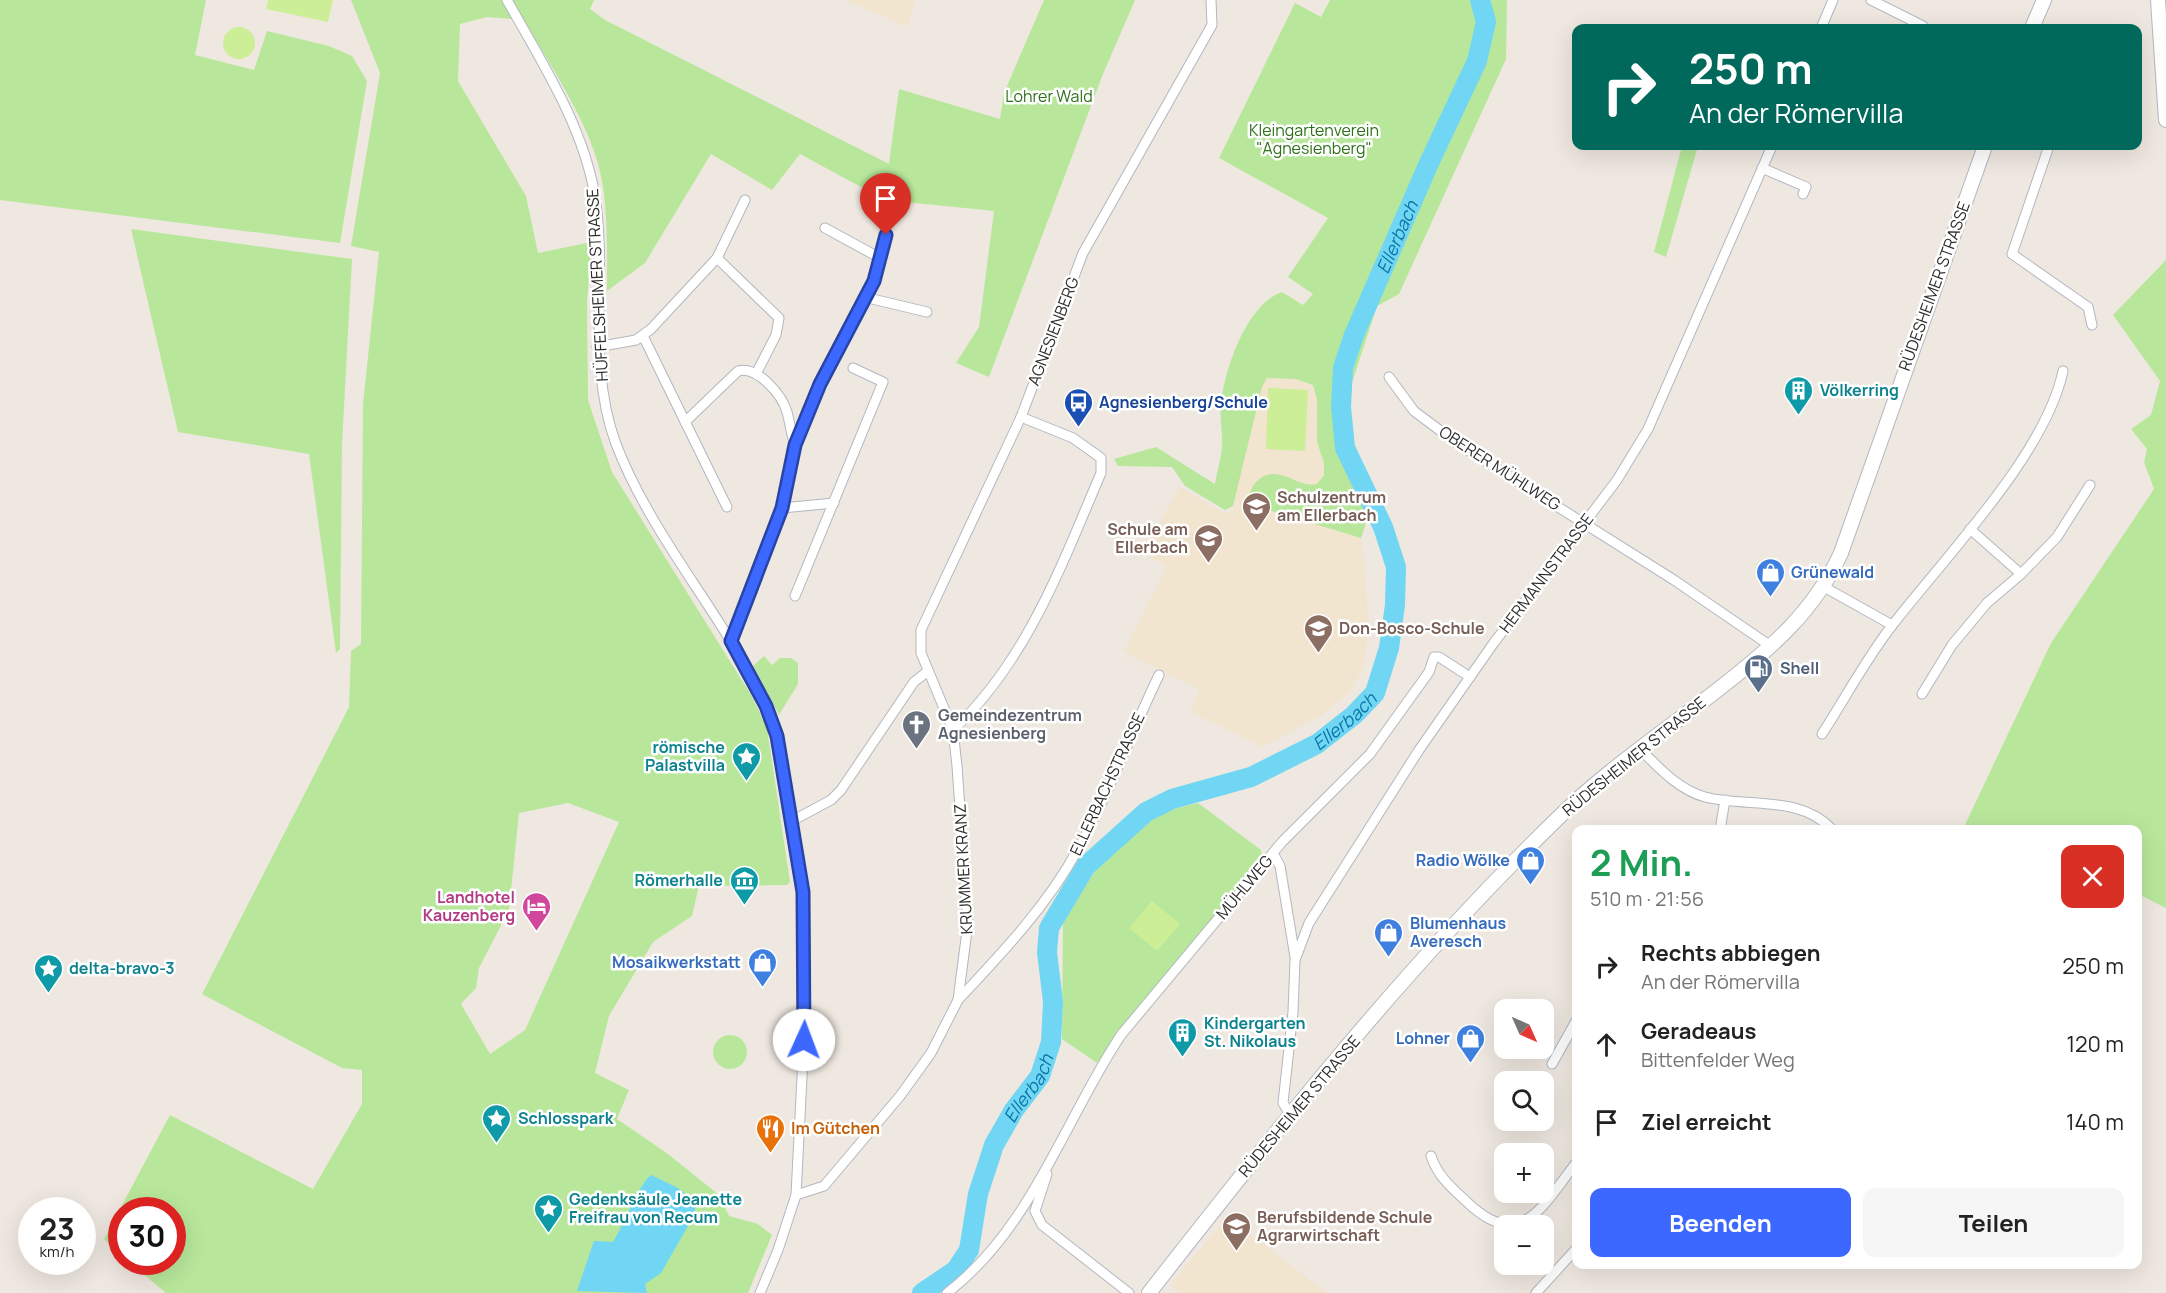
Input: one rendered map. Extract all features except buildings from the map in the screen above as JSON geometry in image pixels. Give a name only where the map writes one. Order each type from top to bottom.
[{"type":"street","name":"HÜFFELSHEIMER STRASSE","points":[[507,0],[567,112],[590,171],[598,234],[597,347],[609,423],[624,462],[659,525],[731,641],[773,720],[803,892],[805,1018],[796,1195],[778,1251],[760,1293]]},
{"type":"street","name":"AGNESIENBERG","points":[[953,730],[928,671],[920,641],[924,620],[1021,417],[1083,253],[1212,25],[1211,0]]},
{"type":"street","points":[[1823,24],[1833,0]]},
{"type":"street","points":[[1871,0],[1919,24]]},
{"type":"street","points":[[2034,24],[2044,0]]},
{"type":"street","points":[[2158,0],[2166,120]]},
{"type":"street","name":"HERMANNSTRASSE","points":[[1295,960],[1309,923],[1419,750],[1470,677],[1617,480],[1648,429],[1770,150]]},
{"type":"street","name":"RÜDESHEIMER STRASSE","points":[[1149,1293],[1290,1114],[1506,870],[1558,817],[1772,647],[1802,616],[1824,586],[1841,553],[1983,150]]},
{"type":"street","points":[[2048,150],[2012,254],[2088,307],[2092,325]]},
{"type":"street","points":[[1762,168],[1806,187],[1803,194]]},
{"type":"street","points":[[597,347],[628,342],[643,336],[717,258],[745,200]]},
{"type":"street","points":[[825,228],[880,258]]},
{"type":"street","points":[[731,641],[782,508],[795,445],[820,384],[874,281],[886,235]]},
{"type":"street","points":[[717,258],[779,318],[776,335],[756,374]]},
{"type":"street","points":[[864,297],[927,312]]},
{"type":"street","points":[[643,336],[727,507]]},
{"type":"street","points":[[795,596],[883,382],[853,368]]},
{"type":"street","points":[[685,422],[738,372],[747,370],[756,374],[784,406],[795,445]]},
{"type":"street","points":[[1822,734],[1892,625],[1970,529],[2029,448],[2059,390],[2063,371]]},
{"type":"street","name":"OBERER MÜHLWEG","points":[[1389,377],[1413,411],[1434,427],[1756,634],[1772,647]]},
{"type":"street","points":[[953,730],[1002,674],[1026,636],[1049,594],[1101,473],[1101,458],[1091,449],[1021,417]]},
{"type":"street","points":[[1922,694],[1959,636],[1987,603],[2021,574],[2057,537],[2090,485]]},
{"type":"street","points":[[782,508],[834,503]]},
{"type":"street","points":[[1970,529],[2021,574]]},
{"type":"street","points":[[1824,586],[1892,625]]},
{"type":"street","name":"MÜHLWEG","points":[[946,1293],[958,1284],[1009,1227],[1049,1167],[1101,1066],[1121,1035],[1273,853],[1370,754],[1429,672],[1434,657],[1439,657],[1470,677]]},
{"type":"street","points":[[790,822],[831,800],[841,790],[914,682],[928,671]]},
{"type":"street","name":"ELLERBACHSTRASSE","points":[[958,1000],[1009,946],[1065,871],[1089,827],[1159,675]]},
{"type":"street","name":"KRUMMER KRANZ","points":[[796,1195],[824,1186],[900,1096],[931,1053],[958,1000],[966,949],[968,900],[953,730]]},
{"type":"street","points":[[1641,750],[1664,773],[1688,790],[1725,801],[1803,809],[1819,816],[1827,825]]},
{"type":"street","points":[[1720,825],[1725,801]]},
{"type":"street","name":"HERMANNSTRASSE","points":[[1273,853],[1280,866],[1295,960],[1293,1012],[1282,1103],[1290,1114]]},
{"type":"street","points":[[1552,1064],[1572,1027]]},
{"type":"street","points":[[1431,1156],[1436,1172],[1474,1209],[1499,1224],[1519,1226],[1535,1215],[1572,1168]]},
{"type":"street","name":"MÜHLWEG","points":[[1049,1167],[1035,1211],[1042,1225],[1130,1293]]},
{"type":"street","points":[[1536,1293],[1572,1253]]},
{"type":"shaded area","points":[[845,0],[916,0],[907,27]]},
{"type":"shaded area","name":"Schulzentrum am Ellerbach","points":[[1241,350],[1340,358],[1343,467],[1363,549],[1369,628],[1363,669],[1350,692],[1322,715],[1262,747],[1190,712],[1199,689],[1123,652],[1167,567],[1141,552],[1180,487],[1224,513],[1233,511]]},
{"type":"shaded area","name":"Berufsbildende Schule Agrarwirtschaft","points":[[1228,1216],[1327,1293],[1179,1293],[1170,1285]]},
{"type":"green space","points":[[0,0],[206,0],[195,55],[254,70],[267,31],[329,46],[352,56],[367,81],[340,243],[0,200]]},
{"type":"green space","points":[[268,0],[333,0],[328,22],[266,9]]},
{"type":"green space","name":"Lohrer Wald","points":[[351,0],[594,0],[590,9],[605,20],[889,164],[899,89],[1000,119],[1004,93],[1044,0],[1135,0],[1103,74],[989,377],[956,363],[979,327],[994,211],[885,200],[800,154],[772,190],[711,154],[645,263],[607,291],[606,222],[602,181],[590,140],[570,98],[524,20],[487,17],[460,24],[458,81],[526,196],[538,253],[592,242],[587,301],[588,400],[612,472],[751,695],[767,728],[790,882],[787,885],[699,886],[692,916],[653,942],[609,1016],[595,1073],[629,1090],[617,1119],[668,1154],[719,1195],[729,1216],[758,1224],[772,1235],[748,1293],[166,1293],[145,1275],[186,1275],[186,1197],[126,1197],[170,1115],[313,1189],[362,1104],[362,1070],[342,1068],[202,994],[349,707],[351,651],[361,644],[363,404],[379,252],[351,246],[380,73]],"holes":[[[568,803],[619,822],[525,1030],[490,1054],[461,1004],[476,988],[479,968],[509,910],[519,813]]]},
{"type":"green space","name":"Kleingartenverein \"Agnesienberg\"","points":[[1330,0],[1507,0],[1506,59],[1399,294],[1377,306],[1349,392],[1350,443],[1354,462],[1376,493],[1361,538],[1265,509],[1249,500],[1251,490],[1257,481],[1271,474],[1311,485],[1317,484],[1324,475],[1324,463],[1317,442],[1317,400],[1313,385],[1296,379],[1267,378],[1262,387],[1233,506],[1225,510],[1185,486],[1172,467],[1118,466],[1114,459],[1156,447],[1215,484],[1222,447],[1221,401],[1233,355],[1248,323],[1269,299],[1282,292],[1303,305],[1313,294],[1288,277],[1328,218],[1219,158],[1295,3],[1321,17]]},
{"type":"green space","points":[[239,27],[251,31],[255,43],[251,55],[239,59],[227,55],[223,43],[227,31]]},
{"type":"green space","points":[[1681,150],[1697,150],[1666,257],[1654,252]]},
{"type":"green space","points":[[131,229],[352,259],[342,444],[340,649],[336,653],[309,454],[178,432]]},
{"type":"green space","points":[[2166,260],[2166,908],[2142,896],[2142,825],[1965,825],[2051,643],[2154,489],[2144,462],[2147,449],[2131,429],[2151,415],[2160,381],[2113,315]]},
{"type":"green space","points":[[1268,388],[1308,390],[1305,451],[1266,449]]},
{"type":"green space","points":[[764,656],[772,665],[780,658],[791,658],[798,663],[798,684],[779,715],[753,666]]},
{"type":"green space","points":[[1198,803],[1261,850],[1262,861],[1124,1024],[1097,1063],[1062,1039],[1063,923],[1079,893],[1107,855],[1165,811]]},
{"type":"green space","points":[[1152,901],[1180,924],[1157,951],[1129,928]]},
{"type":"green space","points":[[730,1035],[742,1040],[747,1052],[742,1064],[730,1069],[718,1064],[713,1052],[718,1040]]},
{"type":"green space","points":[[108,1231],[108,1243],[104,1239]]},
{"type":"water","points":[[651,1175],[678,1188],[697,1203],[692,1219],[661,1273],[645,1284],[647,1293],[577,1291],[594,1241],[613,1242],[636,1196]]},
{"type":"waterway","name":"Ellerbach","points":[[922,1293],[956,1270],[969,1250],[978,1194],[994,1145],[1014,1110],[1040,1076],[1051,1042],[1053,1002],[1047,952],[1049,928],[1086,866],[1146,812],[1172,799],[1251,777],[1317,744],[1354,715],[1375,693],[1389,648],[1395,605],[1396,567],[1383,527],[1345,448],[1341,407],[1343,368],[1354,335],[1429,163],[1477,61],[1486,22],[1480,0]]},
{"type":"place","name":"Völkerring","points":[[1799,416]]},
{"type":"place","name":"Agnesienberg/Schule","points":[[1078,428]]},
{"type":"place","name":"Schulzentrum am Ellerbach","points":[[1256,532]]},
{"type":"place","name":"Schule am Ellerbach","points":[[1209,564]]},
{"type":"place","name":"Grünewald","points":[[1770,598]]},
{"type":"place","name":"Don-Bosco-Schule","points":[[1318,654]]},
{"type":"place","name":"Shell","points":[[1759,694]]},
{"type":"place","name":"Gemeindezentrum Agnesienberg","points":[[917,750]]},
{"type":"place","name":"römische Palastvilla","points":[[746,782]]},
{"type":"place","name":"Radio Wölke","points":[[1531,886]]},
{"type":"place","name":"Römerhalle","points":[[744,906]]},
{"type":"place","name":"Landhotel Kauzenberg","points":[[536,932]]},
{"type":"place","name":"Blumenhaus Averesch","points":[[1389,958]]},
{"type":"place","name":"Mosaikwerkstatt","points":[[762,988]]},
{"type":"place","name":"delta-bravo-3","points":[[48,994]]},
{"type":"place","name":"Kindergarten St. Nikolaus","points":[[1183,1058]]},
{"type":"place","name":"Lohner","points":[[1471,1064]]},
{"type":"place","name":"Schlosspark","points":[[497,1144]]},
{"type":"place","name":"Im Gütchen","points":[[770,1154]]},
{"type":"place","name":"Gedenksäule Jeanette Freifrau von Recum","points":[[548,1234]]},
{"type":"place","name":"Berufsbildende Schule Agrarwirtschaft","points":[[1236,1252]]},
{"type":"route","points":[[804,1040],[803,892],[777,736],[773,720],[731,641],[782,508],[795,445],[820,384],[874,281],[886,235]]}]
